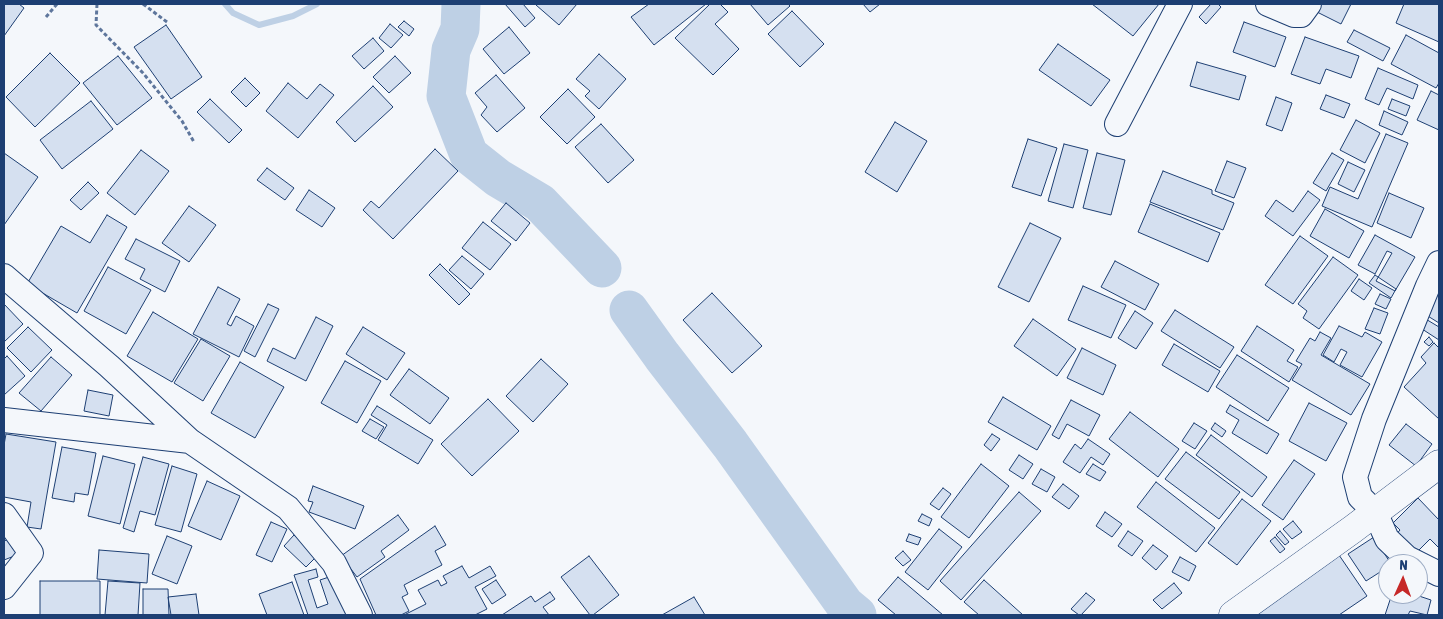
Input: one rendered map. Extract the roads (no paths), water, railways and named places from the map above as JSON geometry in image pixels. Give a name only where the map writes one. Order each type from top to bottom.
[{"type":"main road","points":[[1233,615],[1439,464]]},
{"type":"street","points":[[1117,124],[1180,4]]},
{"type":"street","points":[[1268,4],[1294,15],[1301,15],[1309,4]]},
{"type":"street","points":[[1439,263],[1374,419],[1355,477],[1360,497],[1375,512],[1387,539],[1407,558],[1439,574]]},
{"type":"street","points":[[4,276],[109,366],[190,441],[288,508],[334,563],[360,615]]},
{"type":"street","points":[[4,420],[190,441]]},
{"type":"street","points":[[4,515],[31,553],[4,587]]},
{"type":"waterway","points":[[225,4],[233,13],[259,25],[293,16],[317,4]]},
{"type":"waterway","points":[[461,4],[460,29],[451,50],[446,96],[469,155],[498,178],[540,203],[602,268]]},
{"type":"waterway","points":[[629,310],[730,444],[845,605],[857,615]]}]
